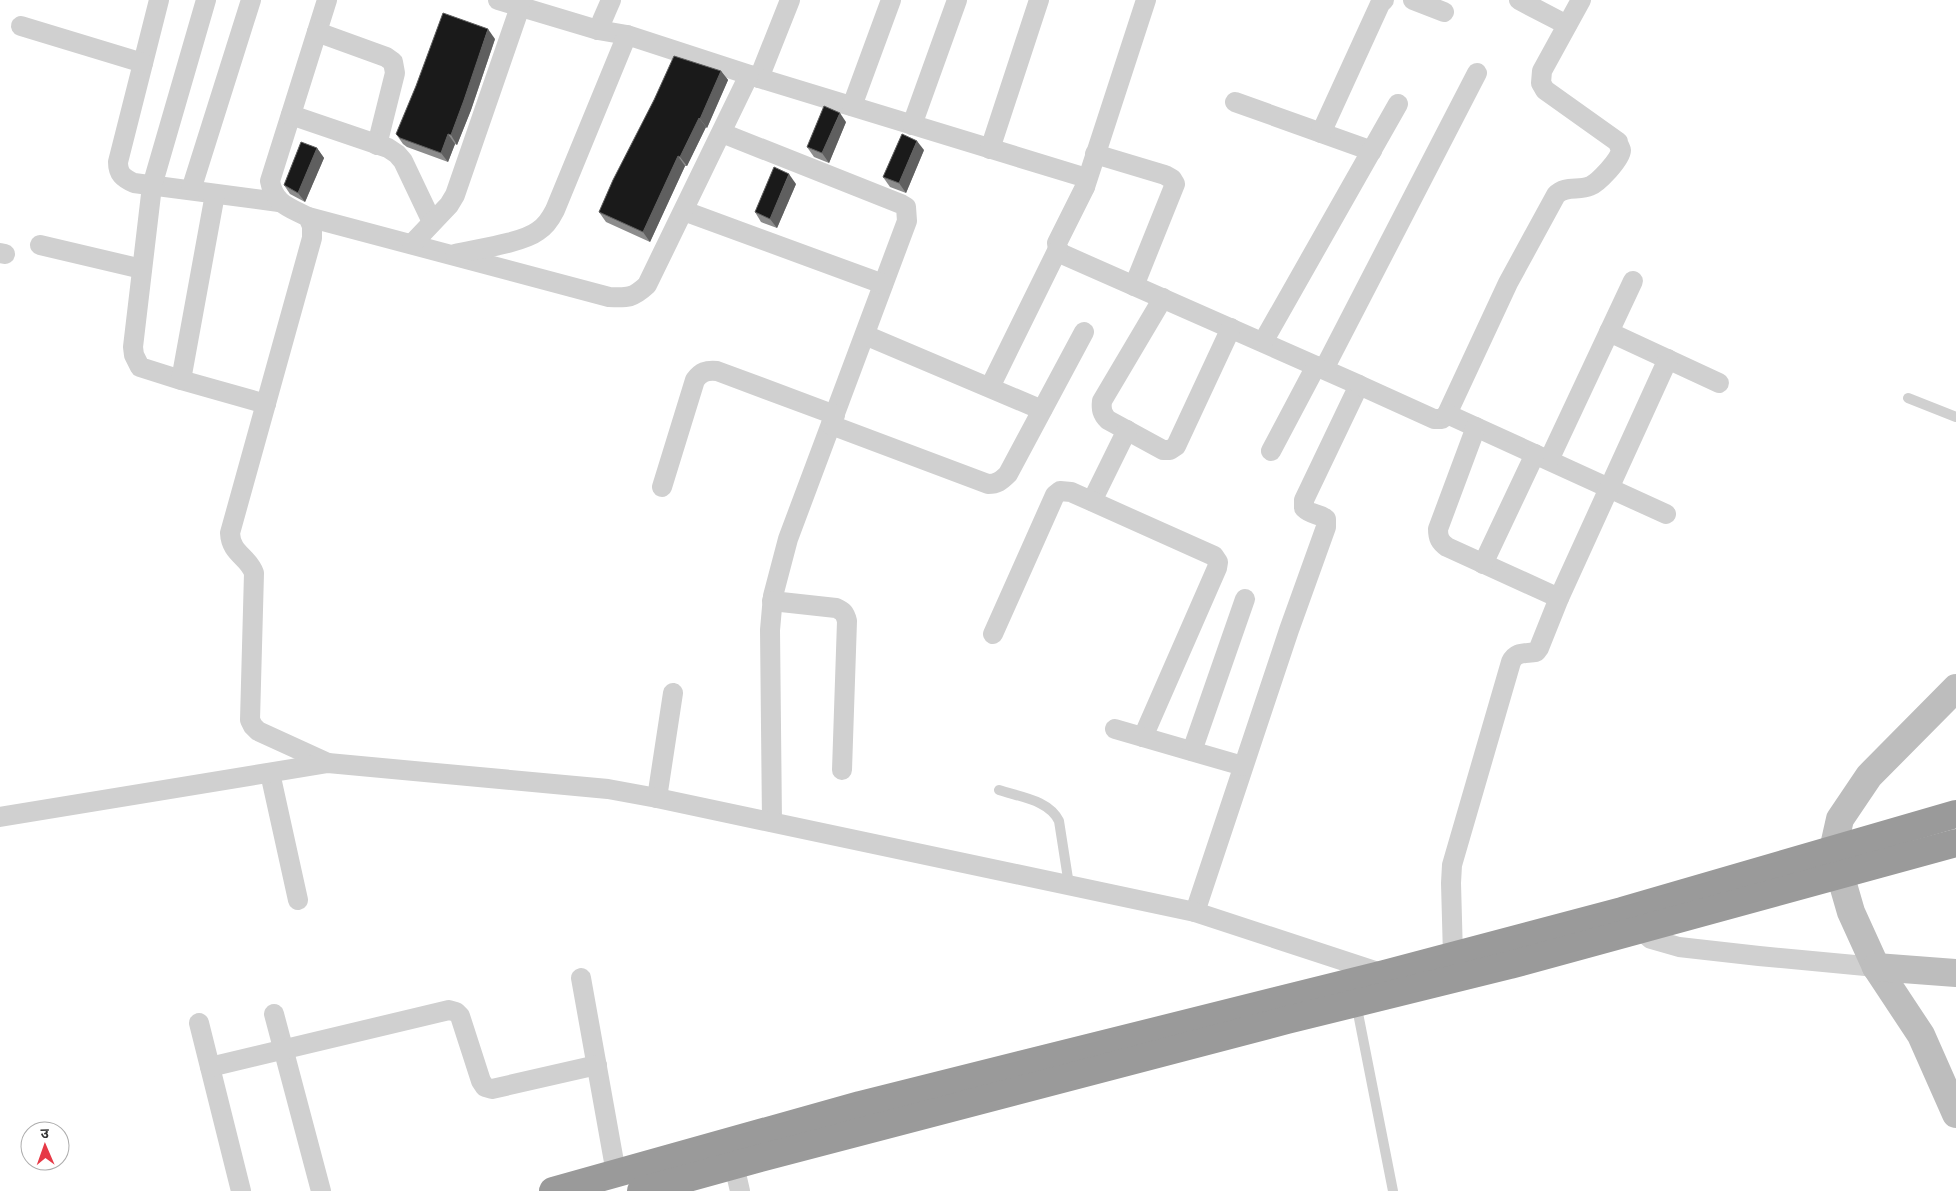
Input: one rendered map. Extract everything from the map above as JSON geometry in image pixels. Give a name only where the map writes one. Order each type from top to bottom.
[{"type":"highway","points":[[553,1191],[860,1105],[1353,992],[1510,965],[1640,929],[1837,862],[1956,814]]},
{"type":"highway","points":[[641,1191],[737,1178],[1353,992],[1384,974],[1622,911],[1837,862],[1956,843]]},
{"type":"main road","points":[[1956,688],[1869,776],[1840,819],[1837,862],[1851,912],[1876,967],[1921,1035],[1956,1114]]},
{"type":"main road","points":[[1876,967],[1956,973]]},
{"type":"street","points":[[159,0],[118,162],[118,171],[124,178],[134,183],[152,186],[279,202],[308,217],[609,297],[623,298],[635,296],[647,286],[722,133],[754,76],[790,0]]},
{"type":"street","points":[[206,0],[152,186],[133,347],[140,367],[266,404]]},
{"type":"street","points":[[190,190],[251,0]]},
{"type":"street","points":[[279,202],[272,193],[270,181],[328,0]]},
{"type":"street","points":[[498,0],[598,30],[627,35],[1080,176],[1085,180],[1085,187]]},
{"type":"street","points":[[598,30],[611,0]]},
{"type":"street","points":[[852,106],[891,0]]},
{"type":"street","points":[[912,125],[957,0]]},
{"type":"street","points":[[990,149],[1038,0]]},
{"type":"street","points":[[1146,0],[1085,187],[1057,243],[1058,249],[1062,254],[1434,419],[1442,420],[1447,414],[1508,283],[1556,195],[1564,189],[1582,188],[1597,183],[1619,157],[1621,150],[1618,142],[1545,90],[1541,83],[1542,71],[1581,0]]},
{"type":"street","points":[[1321,133],[1380,4],[1384,0]]},
{"type":"street","points":[[1413,0],[1444,12]]},
{"type":"street","points":[[1519,0],[1568,24]]},
{"type":"street","points":[[412,244],[455,195],[520,7]]},
{"type":"street","points":[[20,26],[143,63]]},
{"type":"street","points":[[317,32],[386,57],[393,62],[395,73],[377,145]]},
{"type":"street","points":[[452,255],[523,238],[538,232],[548,222],[555,210],[627,35]]},
{"type":"street","points":[[1271,451],[1320,368],[1477,74]]},
{"type":"street","points":[[1235,102],[1372,151]]},
{"type":"street","points":[[1263,342],[1398,104]]},
{"type":"street","points":[[291,115],[377,145],[397,154],[432,222]]},
{"type":"street","points":[[722,133],[906,207],[907,221],[788,539],[772,601],[770,630],[772,822]]},
{"type":"street","points":[[1095,154],[1165,175],[1172,179],[1174,184],[1134,286]]},
{"type":"street","points":[[181,380],[215,194]]},
{"type":"street","points":[[684,210],[883,284]]},
{"type":"street","points":[[308,217],[312,226],[312,238],[230,533],[230,543],[252,567],[254,573],[250,720],[258,731],[328,763]]},
{"type":"street","points":[[40,244],[142,269]]},
{"type":"street","points":[[990,387],[1058,249]]},
{"type":"street","points":[[1483,564],[1609,332],[1633,281]]},
{"type":"street","points":[[1162,298],[1102,401],[1101,409],[1108,420],[1163,450],[1170,450],[1176,446],[1231,328]]},
{"type":"street","points":[[662,487],[695,380],[700,373],[708,370],[717,372],[988,484],[996,484],[1002,481],[1008,474],[1084,332]]},
{"type":"street","points":[[1609,332],[1719,383]]},
{"type":"street","points":[[864,335],[1042,410]]},
{"type":"street","points":[[1453,956],[1452,865],[1508,671],[1514,656],[1536,652],[1539,648],[1559,598],[1668,359]]},
{"type":"street","points":[[1194,912],[1326,526],[1326,519],[1322,515],[1309,514],[1304,508],[1304,500],[1359,385]]},
{"type":"street","points":[[1447,414],[1666,514]]},
{"type":"street","points":[[1476,427],[1438,529],[1440,542],[1447,548],[1559,598]]},
{"type":"street","points":[[1092,501],[1127,430]]},
{"type":"street","points":[[993,634],[1055,495],[1060,491],[1092,501],[1214,556],[1218,562],[1217,568],[1143,737]]},
{"type":"street","points":[[1192,751],[1245,599]]},
{"type":"street","points":[[772,601],[836,608],[846,614],[842,770]]},
{"type":"street","points":[[657,798],[673,693]]},
{"type":"street","points":[[1115,729],[1243,766]]},
{"type":"street","points":[[0,818],[328,763],[608,789],[1194,912],[1384,974]]},
{"type":"street","points":[[270,773],[298,900]]},
{"type":"street","points":[[1640,929],[1651,939],[1678,946],[1876,967]]},
{"type":"street","points":[[581,978],[616,1173]]},
{"type":"street","points":[[210,1067],[449,1010],[456,1012],[460,1016],[481,1081],[485,1087],[492,1089],[597,1065]]},
{"type":"street","points":[[274,1014],[321,1191]]},
{"type":"street","points":[[199,1023],[241,1191]]},
{"type":"lane","points":[[1908,398],[1956,417]]},
{"type":"lane","points":[[999,790],[1044,804],[1054,811],[1059,821],[1069,885]]},
{"type":"lane","points":[[1353,992],[1394,1191]]},
{"type":"building","points":[[443,13],[488,29],[451,135],[448,134],[441,153],[400,138],[396,134]]},
{"type":"building","points":[[674,56],[721,71],[700,119],[680,157],[678,156],[643,232],[599,212]]},
{"type":"building","points":[[824,106],[840,113],[822,153],[807,147]]},
{"type":"building","points":[[902,134],[917,141],[899,183],[883,177]]},
{"type":"building","points":[[301,142],[317,148],[298,193],[284,185]]},
{"type":"building","points":[[774,167],[789,174],[770,219],[755,212]]}]
